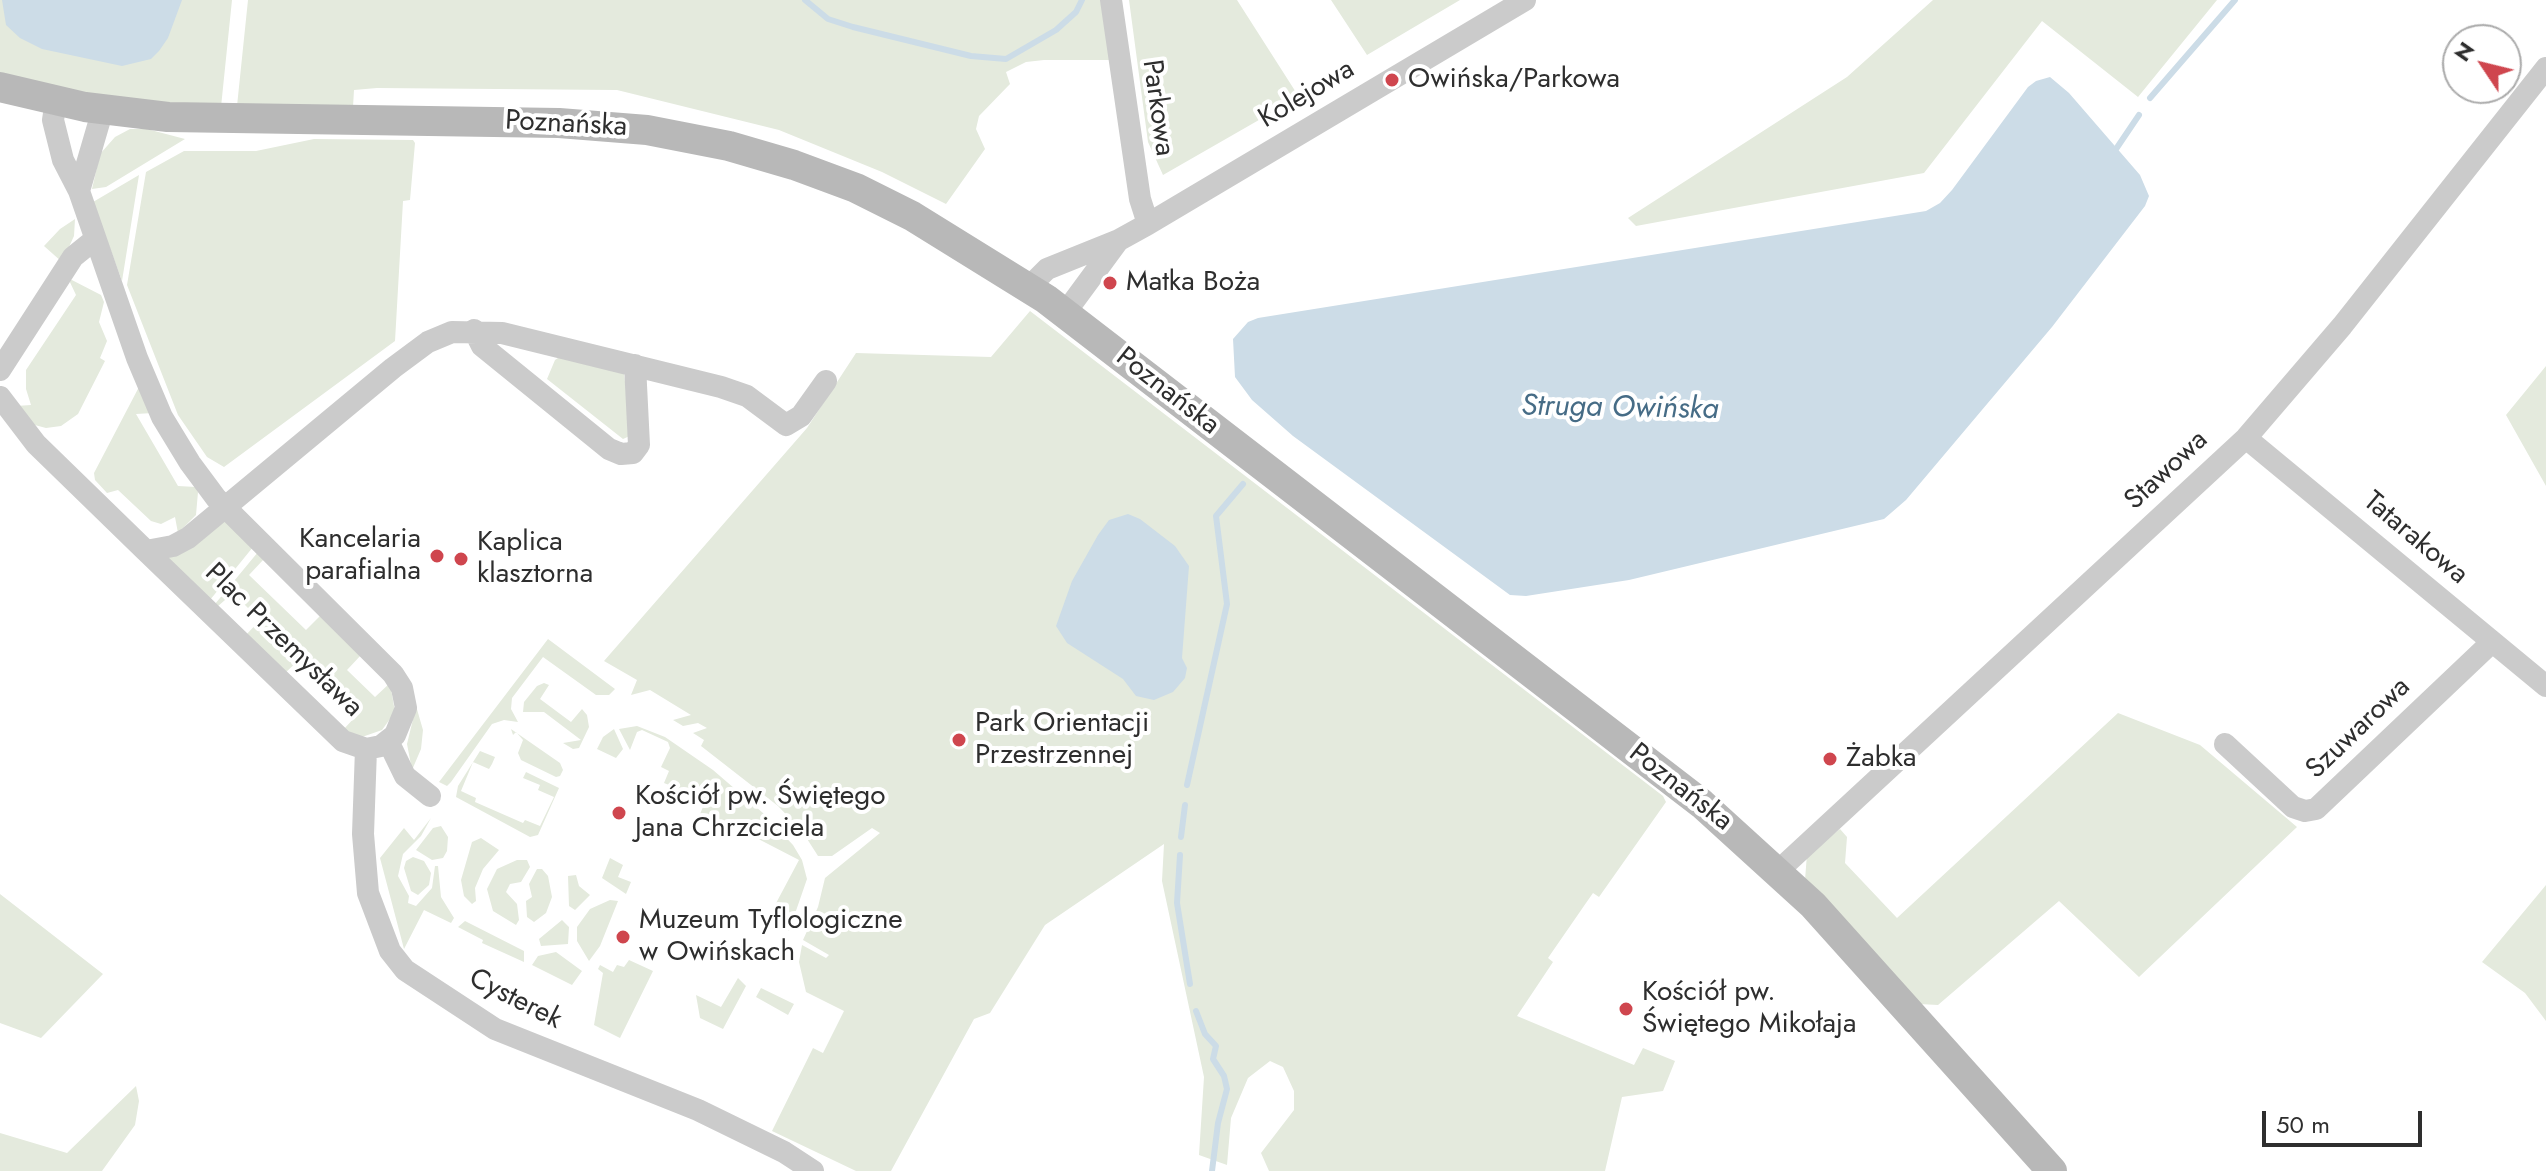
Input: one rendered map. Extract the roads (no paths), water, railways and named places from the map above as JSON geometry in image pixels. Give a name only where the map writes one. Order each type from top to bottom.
[{"type":"main road","name":"Poznańska","points":[[0,87],[103,109],[226,120],[559,123],[687,136],[774,158],[856,188],[954,239],[1065,313],[1702,804],[1778,871],[1882,980],[2052,1171]]},
{"type":"street","name":"Parkowa","points":[[1111,0],[1140,199],[1148,224]]},
{"type":"street","name":"Kolejowa","points":[[1029,287],[1047,269],[1119,240],[1148,224],[1525,0]]},
{"type":"street","name":"Stawowa","points":[[1778,871],[2246,438],[2342,326],[2546,68]]},
{"type":"street","name":"Plac Przemysława","points":[[0,397],[28,435],[336,735],[349,745],[366,749],[388,741],[400,728],[406,708],[402,688],[393,674],[224,506],[190,463],[157,407],[94,240],[79,191],[63,160],[55,132],[56,101]]},
{"type":"street","points":[[79,191],[103,109]]},
{"type":"street","points":[[0,370],[73,257],[94,240]]},
{"type":"street","name":"Kolejowa","points":[[1065,313],[1119,240]]},
{"type":"street","name":"Plac Przemysława","points":[[146,551],[180,543],[428,342],[452,332],[474,330],[502,333],[739,392],[786,425],[801,416],[826,381]]},
{"type":"street","points":[[474,330],[482,346],[609,449],[621,454],[633,453],[639,445],[635,365]]},
{"type":"street","name":"Tatarakowa","points":[[2246,438],[2546,686]]},
{"type":"street","name":"Szuwarowa","points":[[2225,744],[2293,807],[2305,811],[2316,809],[2492,642]]},
{"type":"street","name":"Plac Przemysława","points":[[388,741],[405,776],[430,796]]},
{"type":"street","name":"Cysterek","points":[[366,749],[363,834],[368,893],[383,936],[405,970],[495,1029],[698,1110],[784,1152],[813,1171]]},
{"type":"water","points":[[2,0],[182,0],[168,38],[159,51],[151,59],[122,66],[42,49],[20,38],[6,25]]},
{"type":"water","points":[[2050,77],[2069,93],[2140,175],[2149,196],[2145,206],[2052,327],[1906,500],[1884,519],[1629,580],[1526,596],[1510,595],[1293,436],[1252,400],[1235,377],[1233,339],[1248,322],[1258,318],[1926,211],[1940,203],[1952,190],[2028,87]]},
{"type":"water","points":[[1128,514],[1140,519],[1175,546],[1189,566],[1182,658],[1187,668],[1185,678],[1173,692],[1154,700],[1136,696],[1123,679],[1067,643],[1056,626],[1072,581],[1098,535],[1109,520]]},
{"type":"waterway","points":[[805,0],[828,19],[853,27],[971,56],[1006,59],[1056,30],[1076,12],[1082,0]]},
{"type":"waterway","name":"Struga Owińska","points":[[2150,98],[2235,0]]},
{"type":"waterway","name":"Struga Owińska","points":[[2114,152],[2139,115]]},
{"type":"waterway","name":"Struga Owińska","points":[[1187,785],[1227,604],[1216,516],[1243,484]]},
{"type":"waterway","name":"Struga Owińska","points":[[1181,837],[1185,805]]},
{"type":"waterway","name":"Struga Owińska","points":[[1180,855],[1177,903],[1190,984]]},
{"type":"waterway","name":"Struga Owińska","points":[[1196,1011],[1205,1034],[1216,1046],[1213,1059],[1224,1076],[1227,1089],[1218,1123],[1212,1171]]},
{"type":"place","name":"Owińska/Parkowa","points":[[1392,80]]},
{"type":"place","name":"Matka Boża","points":[[1110,283]]},
{"type":"place","name":"Kancelaria parafialna","points":[[437,556]]},
{"type":"place","name":"Kaplica klasztorna","points":[[461,559]]},
{"type":"place","name":"Park Orientacji Przestrzennej","points":[[959,740]]},
{"type":"place","name":"Żabka","points":[[1830,759]]},
{"type":"place","name":"Kościół pw. Świętego Jana Chrzciciela","points":[[619,813]]},
{"type":"place","name":"Muzeum Tyflologiczne w Owińskach","points":[[623,937]]},
{"type":"place","name":"Kościół pw. Świętego Mikołaja","points":[[1626,1009]]}]
